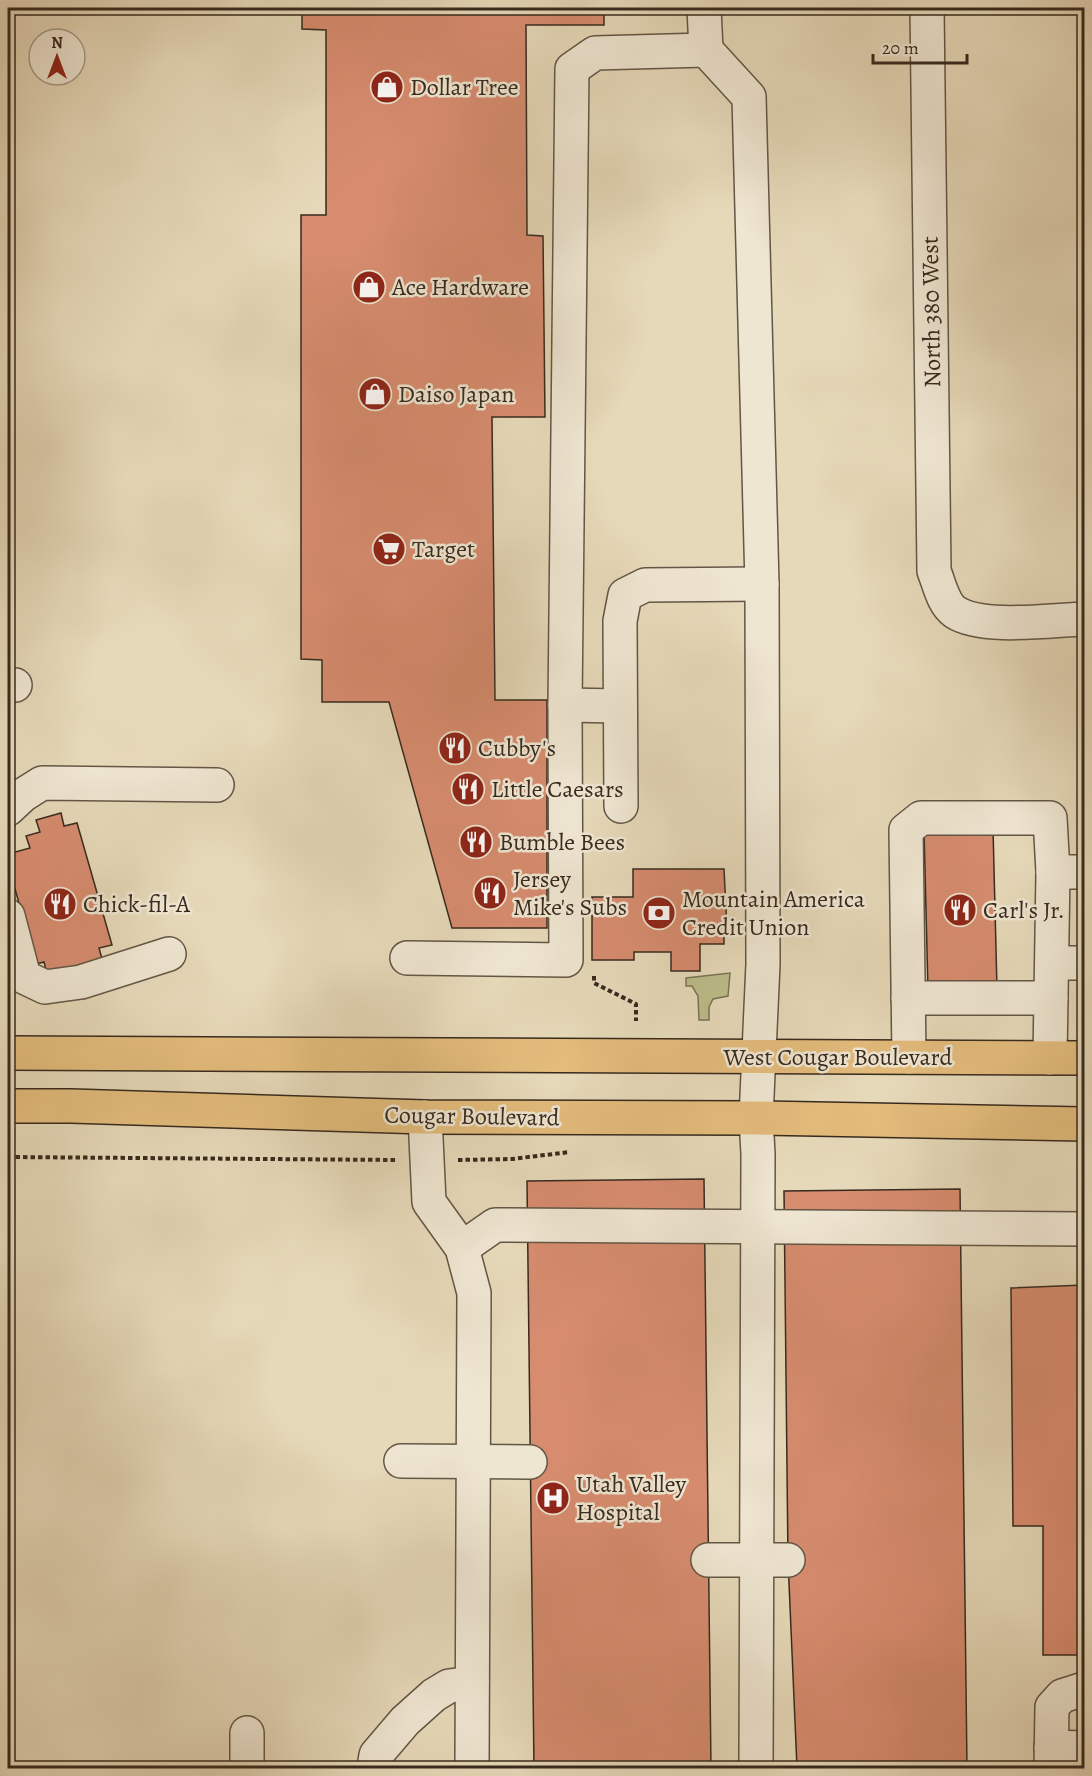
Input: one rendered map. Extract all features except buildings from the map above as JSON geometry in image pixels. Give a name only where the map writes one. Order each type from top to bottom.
[{"type":"main road","name":"West Cougar Boulevard","points":[[8,1053],[1084,1058]]},
{"type":"main road","name":"Cougar Boulevard","points":[[8,1106],[425,1117],[756,1118],[1084,1124]]},
{"type":"street","points":[[704,8],[706,51],[749,97],[762,584],[763,964],[756,1118],[758,1154],[756,1228],[772,1560],[756,1768]]},
{"type":"street","name":"North 380 West","points":[[927,8],[934,571],[943,595],[954,612],[979,620],[1084,619]]},
{"type":"street","points":[[407,958],[566,960],[565,705],[572,69],[595,53],[706,51]]},
{"type":"street","points":[[621,806],[620,621],[625,595],[645,585],[762,584]]},
{"type":"street","points":[[565,705],[620,706]]},
{"type":"street","points":[[8,809],[42,783],[217,785]]},
{"type":"street","points":[[909,1057],[906,830],[921,818],[1050,818],[1069,872],[1052,963],[1050,1058]]},
{"type":"street","points":[[8,916],[24,977],[45,987],[81,982],[169,954]]},
{"type":"street","points":[[1052,963],[1084,963]]},
{"type":"street","points":[[908,998],[1051,998]]},
{"type":"street","points":[[425,1117],[429,1202],[462,1248],[474,1293],[472,1768]]},
{"type":"street","points":[[462,1248],[495,1225],[1084,1229]]},
{"type":"street","points":[[401,1461],[473,1464],[530,1462]]},
{"type":"street","points":[[708,1560],[772,1560]]},
{"type":"street","points":[[374,1768],[376,1755],[405,1721],[434,1695],[449,1686],[472,1683]]},
{"type":"street","points":[[1084,1689],[1062,1696],[1052,1707],[1052,1758],[1084,1748]]},
{"type":"street","points":[[247,1732],[247,1768]]},
{"type":"path","points":[[595,971],[594,983],[636,1004],[636,1021]]},
{"type":"green space","points":[[730,973],[728,996],[713,999],[709,1007],[709,1020],[699,1020],[698,996],[692,986],[686,986],[686,978]]},
{"type":"place","name":"Dollar Tree","points":[[387,87]]},
{"type":"place","name":"Ace Hardware","points":[[369,287]]},
{"type":"place","name":"Daiso Japan","points":[[375,394]]},
{"type":"place","name":"Target","points":[[389,549]]},
{"type":"place","name":"Cubby's","points":[[455,748]]},
{"type":"place","name":"Little Caesars","points":[[468,789]]},
{"type":"place","name":"Bumble Bees","points":[[476,842]]},
{"type":"place","name":"Jersey Mike's Subs","points":[[490,893]]},
{"type":"place","name":"Chick-fil-A","points":[[60,904]]},
{"type":"place","name":"Carl's Jr.","points":[[960,910]]},
{"type":"place","name":"Mountain America Credit Union","points":[[659,913]]},
{"type":"place","name":"Utah Valley Hospital","points":[[553,1498]]}]
